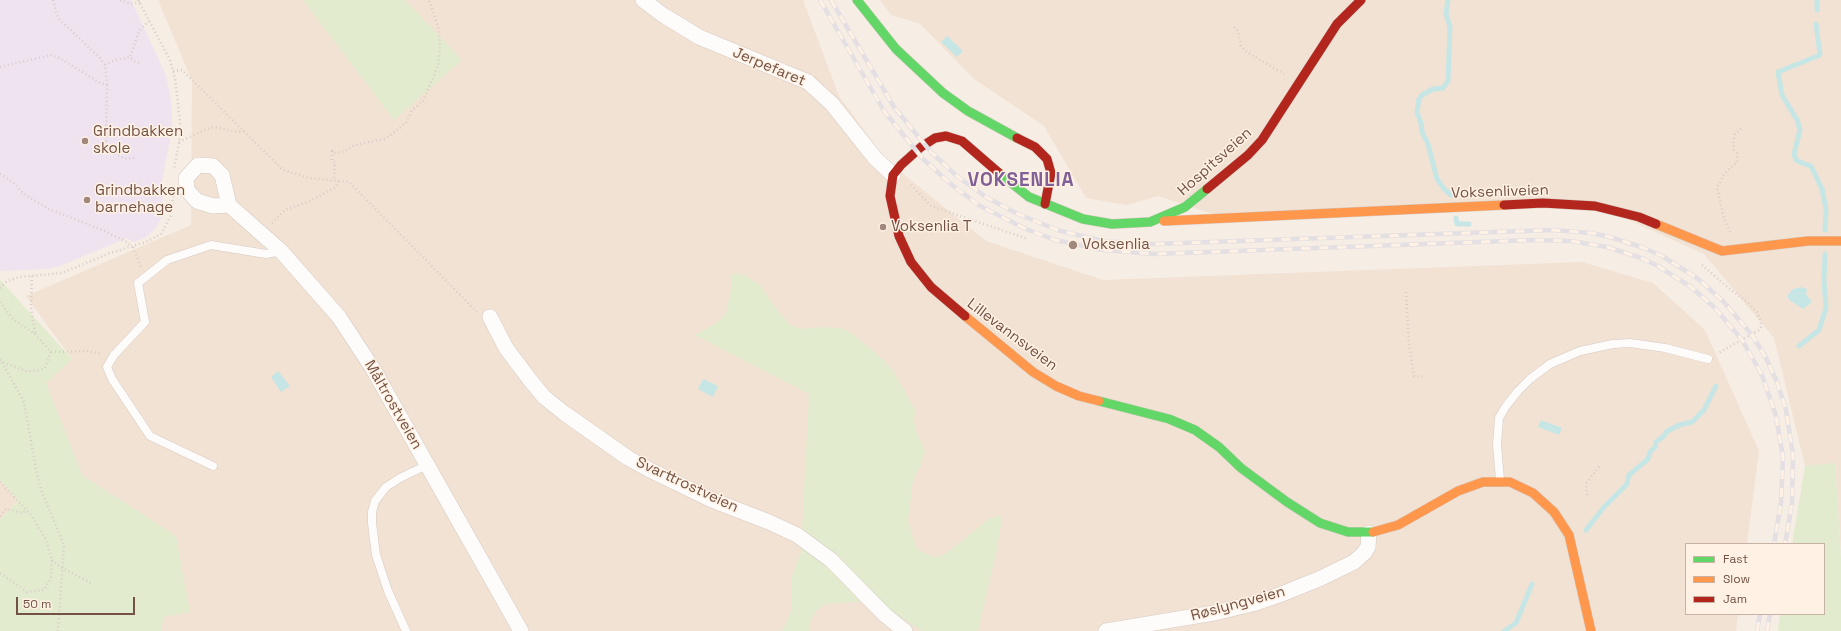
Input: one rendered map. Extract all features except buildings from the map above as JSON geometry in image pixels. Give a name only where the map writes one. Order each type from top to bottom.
[{"type":"street","name":"Jerpefaret","points":[[643,0],[663,15],[699,36],[808,82],[832,104],[875,158],[893,175]]},
{"type":"street","points":[[858,0],[896,49],[943,93],[968,111],[1035,147],[1047,159],[1051,173],[1045,204],[1029,196],[1010,183],[962,140],[951,136],[940,137],[929,142],[901,165],[893,175]]},
{"type":"street","name":"Hospitsveien","points":[[1045,204],[1083,219],[1112,224],[1150,222],[1185,207],[1248,155],[1273,125],[1298,83],[1337,24],[1361,0]]},
{"type":"street","name":"Lillevannsveien","points":[[893,175],[890,196],[894,219],[905,249],[918,272],[950,305],[1003,350],[1033,372],[1075,395],[1169,419],[1195,430],[1214,443],[1241,468],[1307,516],[1334,528],[1348,532],[1369,533],[1398,525],[1458,491],[1472,485],[1483,482],[1510,482],[1533,493],[1545,502],[1562,523],[1573,547],[1591,631]]},
{"type":"street","name":"Voksenliveien","points":[[1150,222],[1543,203],[1596,206],[1639,217],[1711,248],[1722,251],[1733,251],[1808,241],[1829,240],[1841,242]]},
{"type":"street","name":"Måltrostveien","points":[[229,205],[280,251],[339,317],[373,369],[521,631]]},
{"type":"street","name":"Svarttrostveien","points":[[490,317],[506,348],[530,380],[544,397],[564,413],[617,450],[650,470],[712,500],[769,522],[797,535],[831,560],[885,615],[905,631]]},
{"type":"street","name":"Røslyngveien","points":[[1106,631],[1214,613],[1256,603],[1292,590],[1340,570],[1354,562],[1368,547],[1369,533]]},
{"type":"lane","points":[[213,466],[150,436],[112,380],[107,367],[114,355],[145,322],[138,283],[167,260],[210,245],[266,254],[280,251]]},
{"type":"lane","points":[[1500,481],[1497,445],[1499,418],[1518,391],[1530,379],[1550,364],[1580,351],[1613,344],[1630,343],[1664,348],[1708,360]]},
{"type":"lane","points":[[406,631],[388,591],[376,555],[372,512],[375,501],[386,487],[400,478],[427,465]]},
{"type":"path","points":[[53,0],[58,18],[100,58],[105,65],[107,85],[106,142],[109,149],[125,159],[134,158]]},
{"type":"path","points":[[120,0],[131,4],[139,1],[170,60],[173,71],[181,131],[173,170]]},
{"type":"path","points":[[334,180],[335,162],[332,161],[332,150],[334,153],[344,152],[353,146],[364,142],[385,139],[406,123],[412,110],[423,101],[438,66],[440,46],[438,27],[430,0]]},
{"type":"path","points":[[130,57],[139,31],[149,21]]},
{"type":"path","points":[[1234,27],[1238,31],[1241,46],[1245,51],[1285,75]]},
{"type":"path","points":[[0,67],[51,55],[58,57],[107,85]]},
{"type":"path","points":[[105,65],[115,60],[130,57]]},
{"type":"path","points":[[130,57],[134,61],[140,63]]},
{"type":"path","points":[[173,71],[182,70],[283,170],[309,178],[349,182],[474,311],[490,317]]},
{"type":"path","points":[[179,142],[209,128],[244,131]]},
{"type":"path","points":[[1733,251],[1730,230],[1724,218],[1722,206],[1717,194],[1717,188],[1724,174],[1737,162],[1737,153],[1734,150],[1733,143],[1735,134],[1742,128]]},
{"type":"path","points":[[0,174],[13,182],[24,194],[49,209],[100,229],[127,242],[132,247],[145,278]]},
{"type":"path","points":[[262,234],[285,210],[310,201],[336,187],[339,181]]},
{"type":"path","points":[[908,182],[931,206],[1028,239]]},
{"type":"path","points":[[0,288],[7,281],[20,277],[62,273],[110,253],[132,247],[161,234],[171,215],[172,191]]},
{"type":"path","points":[[1701,264],[1707,267],[1726,286],[1747,302],[1757,312],[1761,322],[1761,327],[1759,330],[1708,360]]},
{"type":"path","points":[[32,276],[31,307],[35,334]]},
{"type":"path","points":[[1406,292],[1409,344],[1414,376],[1424,377]]},
{"type":"path","points":[[0,302],[13,319],[35,334],[51,352],[87,351],[114,355]]},
{"type":"path","points":[[0,360],[26,371],[36,371],[45,368],[51,352]]},
{"type":"path","points":[[0,360],[24,402],[37,475],[42,492],[64,545],[58,631]]},
{"type":"path","points":[[1587,495],[1586,484],[1601,464]]},
{"type":"path","points":[[0,482],[26,510],[46,540],[52,560],[51,578],[44,590],[27,592],[0,573]]},
{"type":"path","points":[[0,516],[6,509],[23,513],[26,510]]},
{"type":"path","points":[[52,560],[62,568],[94,584]]},
{"type":"shaded area","name":"Grindbakken skole","points":[[0,0],[131,0],[166,75],[172,115],[171,134],[162,181],[163,214],[156,228],[145,238],[133,242],[127,238],[60,266],[47,269],[0,271]]},
{"type":"shaded area","points":[[158,0],[803,0],[839,96],[886,160],[986,241],[1103,280],[1582,262],[1653,283],[1705,330],[1759,451],[1747,543],[1685,543],[1685,615],[1738,615],[1736,631],[157,631],[176,536],[82,475],[46,383],[72,359],[26,296],[191,225],[192,81]]},
{"type":"shaded area","points":[[880,0],[1841,0],[1841,557],[1835,463],[1805,466],[1774,338],[1704,254],[1587,201],[1213,214],[1158,196],[1127,205],[1086,198],[1044,126],[974,79],[920,24],[891,15]]},
{"type":"shaded area","points":[[0,480],[18,501],[0,520]]},
{"type":"green space","points":[[303,0],[405,0],[462,60],[394,120]]},
{"type":"green space","points":[[735,273],[746,276],[760,285],[774,306],[790,325],[803,329],[824,327],[842,328],[854,335],[884,360],[894,372],[915,410],[914,422],[918,436],[925,451],[921,464],[913,480],[908,522],[917,549],[933,557],[944,555],[989,519],[1001,515],[1001,526],[997,549],[978,631],[922,631],[882,605],[869,602],[856,602],[825,604],[815,612],[809,623],[810,631],[782,631],[792,610],[792,576],[801,552],[809,394],[695,335],[718,322],[726,313],[732,285],[730,276]]},
{"type":"green space","points":[[0,280],[72,359],[46,383],[82,475],[176,536],[190,612],[164,617],[161,631],[0,631],[0,520],[18,501],[0,480]]},
{"type":"green space","points":[[1835,463],[1841,557],[1841,631],[1778,631],[1780,615],[1825,615],[1825,543],[1792,543],[1805,466]]},
{"type":"water","points":[[947,36],[963,51],[957,57],[941,42]]},
{"type":"water","points":[[1801,287],[1807,289],[1806,294],[1812,302],[1803,309],[1788,299],[1788,295],[1793,289]]},
{"type":"water","points":[[278,371],[290,386],[281,392],[271,377]]},
{"type":"water","points":[[703,379],[718,386],[713,397],[698,389]]},
{"type":"water","points":[[1541,420],[1562,428],[1559,435],[1538,427]]},
{"type":"waterway","points":[[1448,0],[1446,14],[1450,27],[1448,81],[1443,88],[1433,89],[1422,95],[1419,99],[1417,112],[1421,123],[1422,132],[1428,144],[1437,179],[1444,189],[1451,195]]},
{"type":"waterway","points":[[1817,0],[1817,10]]},
{"type":"waterway","points":[[1816,24],[1820,55],[1778,72],[1782,95],[1797,120],[1800,130],[1794,154],[1796,160],[1811,166],[1822,189],[1826,209],[1825,230]]},
{"type":"waterway","points":[[1456,218],[1457,224],[1469,224]]},
{"type":"waterway","points":[[1799,346],[1819,330],[1826,308],[1824,280],[1825,254]]},
{"type":"waterway","points":[[1586,530],[1604,507],[1627,484],[1629,475],[1648,459],[1650,452],[1655,447],[1656,442],[1664,436],[1666,432],[1679,425],[1692,422],[1704,410],[1716,386]]},
{"type":"waterway","points":[[1504,631],[1516,623],[1532,584]]},
{"type":"railway","points":[[820,0],[884,111],[923,159],[952,185],[980,206],[1026,229],[1055,240],[1103,250],[1155,254],[1533,240],[1571,241],[1607,247],[1641,258],[1658,266],[1691,287],[1715,308],[1742,340],[1762,375],[1776,416],[1783,457],[1781,503],[1774,543]]},
{"type":"railway","points":[[831,0],[894,107],[931,152],[958,177],[986,197],[1016,213],[1057,230],[1103,241],[1154,244],[1552,230],[1591,233],[1610,237],[1644,248],[1662,256],[1697,278],[1722,300],[1752,335],[1766,358],[1777,382],[1786,410],[1793,455],[1792,503],[1785,543]]},
{"type":"railway","points":[[1757,631],[1760,615]]},
{"type":"railway","points":[[1767,631],[1770,615]]},
{"type":"traffic: fast","points":[[857,0],[896,49],[943,93],[968,111],[1017,138]]},
{"type":"traffic: fast","points":[[999,173],[1029,197],[1083,219],[1112,224],[1150,222],[1185,207],[1207,189]]},
{"type":"traffic: fast","points":[[1099,401],[1169,419],[1195,430],[1219,447],[1241,468],[1287,502],[1320,523],[1348,532],[1373,532]]},
{"type":"traffic: slow","points":[[1164,221],[1504,205]]},
{"type":"traffic: slow","points":[[1656,224],[1722,251],[1808,241],[1841,241]]},
{"type":"traffic: slow","points":[[965,316],[1033,372],[1056,386],[1079,396],[1099,401]]},
{"type":"traffic: slow","points":[[1373,532],[1398,525],[1458,491],[1483,482],[1510,482],[1533,493],[1554,512],[1569,535],[1591,631]]},
{"type":"traffic: jam","points":[[1207,189],[1248,155],[1262,140],[1337,24],[1361,0]]},
{"type":"traffic: jam","points":[[965,316],[931,287],[911,262],[899,236],[890,196],[893,175],[901,165],[921,147],[935,138],[946,136],[962,141],[999,173]]},
{"type":"traffic: jam","points":[[1017,138],[1035,147],[1047,159],[1051,173],[1045,204]]},
{"type":"traffic: jam","points":[[1504,205],[1543,203],[1595,206],[1639,217],[1656,224]]},
{"type":"place","name":"Grindbakken skole","points":[[85,141]]},
{"type":"place","name":"Grindbakken barnehage","points":[[87,200]]},
{"type":"place","name":"Voksenlia T","points":[[883,227]]},
{"type":"place","name":"Voksenlia","points":[[1073,245]]},
{"type":"district","name":"VOKSENLIA","points":[[1021,181]]}]
